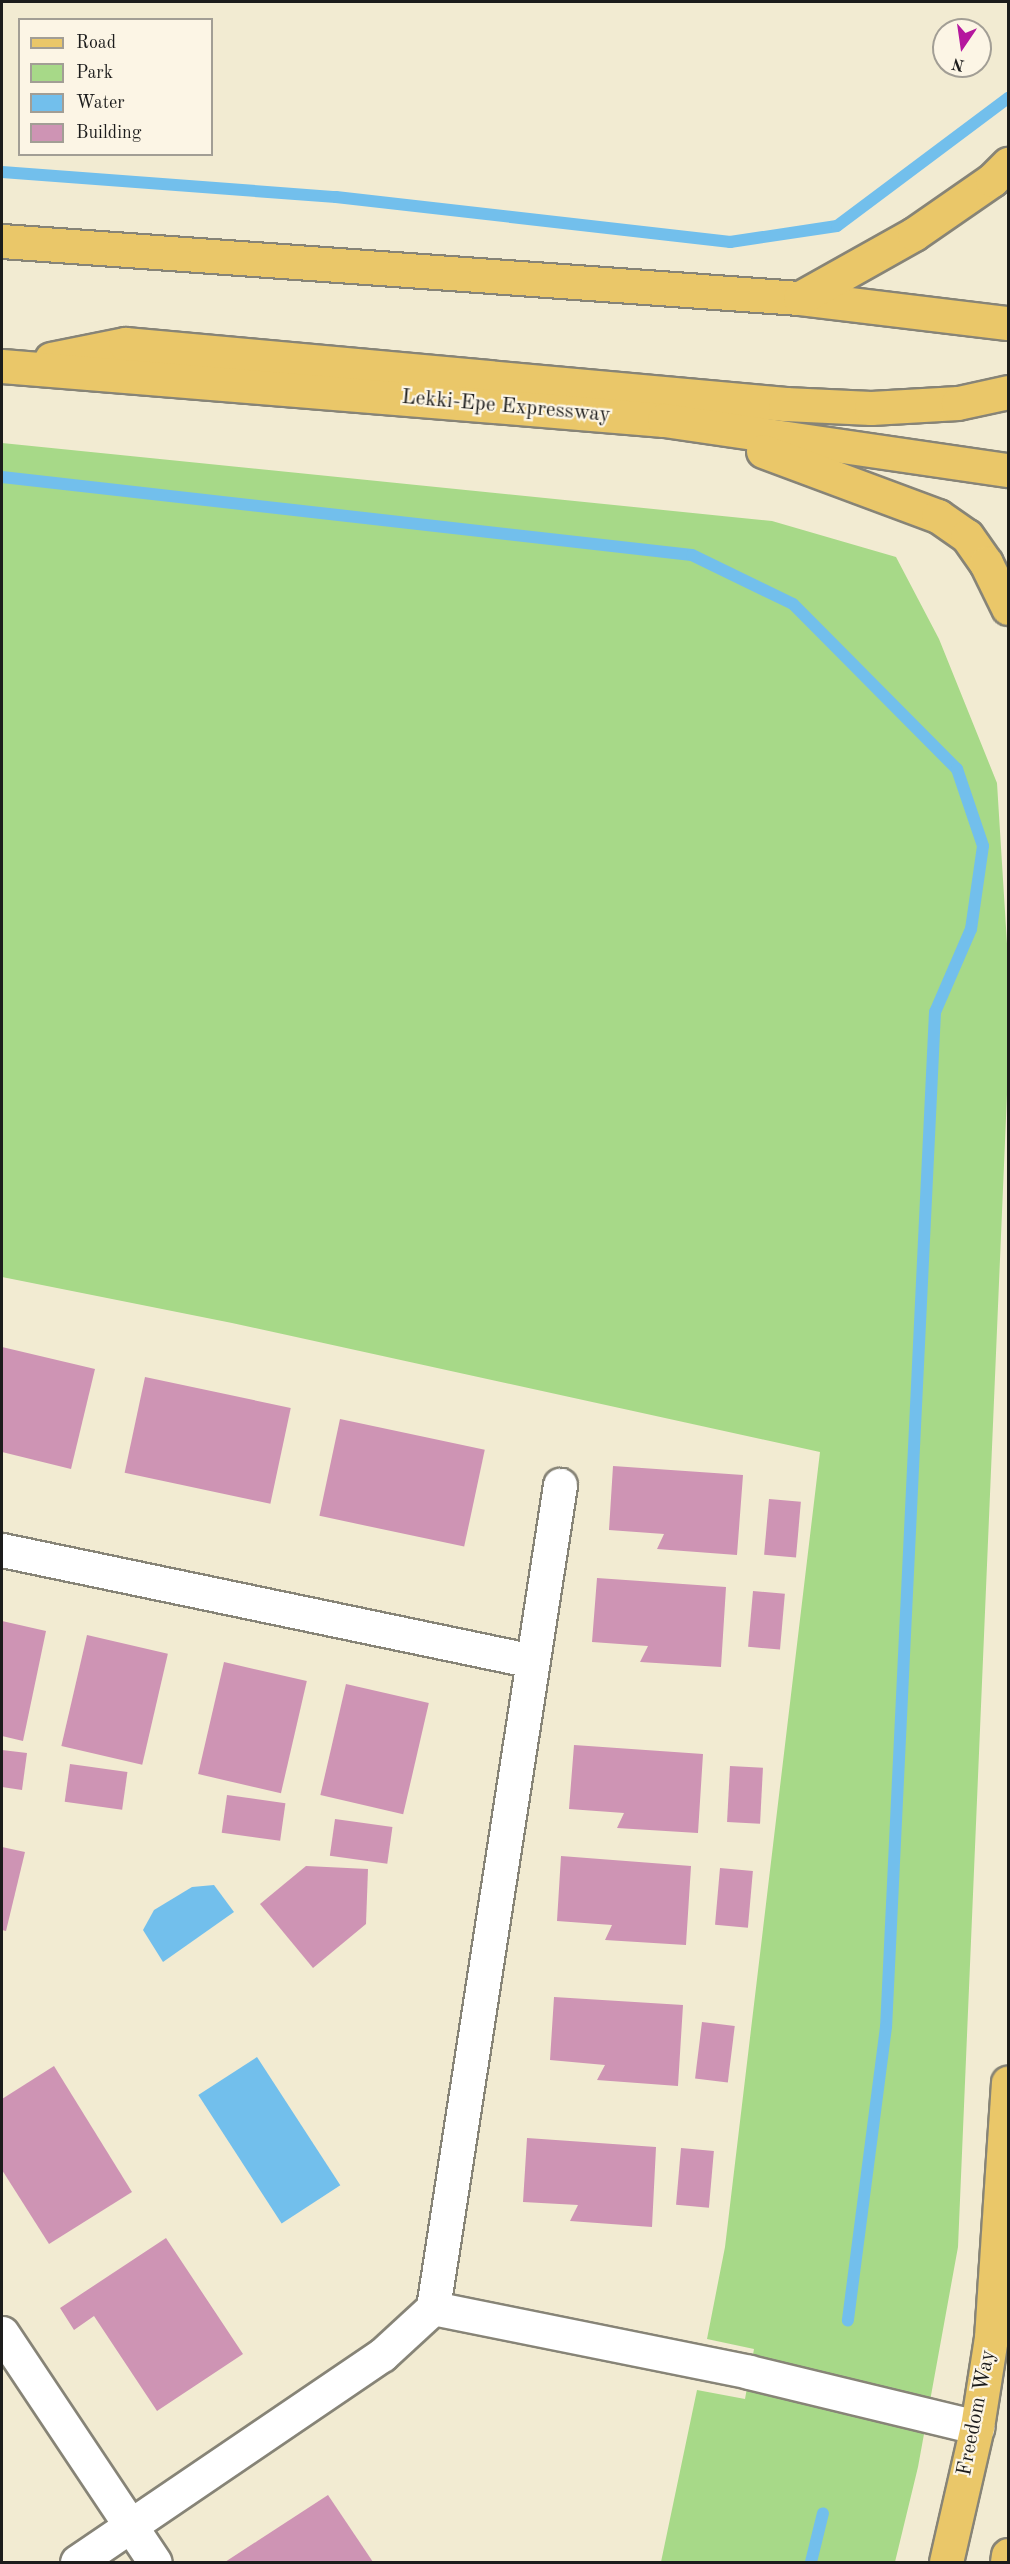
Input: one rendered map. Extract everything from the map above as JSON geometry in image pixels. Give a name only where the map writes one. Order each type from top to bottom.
[{"type":"main road","points":[[800,298],[914,234],[992,180],[1008,164]]},
{"type":"main road","points":[[2,241],[800,298],[1008,323]]},
{"type":"main road","points":[[6,366],[126,344],[785,404],[871,408],[958,403],[1008,392]]},
{"type":"main road","name":"Lekki-Epe Expressway","points":[[6,366],[664,420],[1008,470]]},
{"type":"main road","points":[[664,420],[791,459],[938,516],[967,536],[986,563],[1008,608]]},
{"type":"main road","name":"Freedom Way","points":[[946,2562],[977,2427],[991,2338],[1007,2131],[1008,2083]]},
{"type":"main road","points":[[1006,2562],[1008,2555]]},
{"type":"street","points":[[77,2562],[382,2355],[433,2308],[560,1485]]},
{"type":"street","points":[[2,1550],[533,1661]]},
{"type":"street","points":[[433,2308],[749,2372],[977,2427]]},
{"type":"street","points":[[2,2333],[155,2562]]},
{"type":"green space","points":[[2,443],[772,521],[896,557],[939,639],[997,783],[1008,960],[1008,1071],[958,2247],[918,2467],[895,2562],[661,2562],[697,2390],[745,2399],[754,2349],[707,2339],[725,2247],[820,1452],[232,1323],[2,1277]]},
{"type":"water","points":[[214,1885],[234,1912],[163,1962],[143,1930],[154,1910],[192,1887]]},
{"type":"water","points":[[257,2057],[340,2185],[282,2223],[198,2095]]},
{"type":"building","points":[[2,1347],[95,1369],[71,1469],[2,1452]]},
{"type":"building","points":[[145,1377],[291,1408],[270,1504],[125,1473]]},
{"type":"building","points":[[340,1419],[485,1450],[464,1547],[319,1516]]},
{"type":"building","points":[[613,1466],[743,1475],[737,1555],[657,1549],[664,1534],[609,1530]]},
{"type":"building","points":[[769,1499],[801,1502],[796,1558],[764,1555]]},
{"type":"building","points":[[597,1578],[726,1587],[721,1667],[640,1662],[648,1646],[592,1642]]},
{"type":"building","points":[[753,1591],[785,1594],[780,1650],[748,1647]]},
{"type":"building","points":[[2,1621],[46,1631],[23,1741],[2,1736]]},
{"type":"building","points":[[87,1635],[168,1654],[142,1765],[61,1746]]},
{"type":"building","points":[[224,1662],[307,1681],[281,1793],[198,1774]]},
{"type":"building","points":[[346,1684],[429,1703],[403,1814],[320,1795]]},
{"type":"building","points":[[574,1745],[703,1754],[698,1833],[617,1828],[624,1813],[569,1809]]},
{"type":"building","points":[[2,1750],[27,1753],[22,1790],[2,1787]]},
{"type":"building","points":[[70,1764],[127,1772],[122,1810],[65,1802]]},
{"type":"building","points":[[730,1766],[763,1768],[760,1824],[727,1822]]},
{"type":"building","points":[[227,1795],[285,1803],[280,1841],[222,1833]]},
{"type":"building","points":[[335,1819],[392,1827],[387,1864],[330,1856]]},
{"type":"building","points":[[2,1847],[25,1852],[6,1931],[2,1930]]},
{"type":"building","points":[[561,1856],[691,1866],[686,1945],[605,1940],[612,1925],[557,1921]]},
{"type":"building","points":[[306,1866],[368,1869],[366,1924],[313,1968],[260,1904]]},
{"type":"building","points":[[720,1868],[753,1871],[748,1928],[715,1925]]},
{"type":"building","points":[[554,1997],[683,2005],[678,2086],[597,2080],[605,2065],[550,2060]]},
{"type":"building","points":[[702,2022],[735,2026],[728,2083],[695,2079]]},
{"type":"building","points":[[54,2066],[132,2192],[49,2244],[2,2170],[2,2099]]},
{"type":"building","points":[[527,2138],[656,2147],[652,2227],[570,2221],[578,2205],[523,2202]]},
{"type":"building","points":[[681,2148],[714,2151],[709,2208],[676,2205]]},
{"type":"building","points":[[166,2238],[243,2354],[157,2411],[94,2316],[74,2330],[60,2308]]},
{"type":"building","points":[[328,2495],[373,2562],[225,2562]]},
{"type":"waterway","points":[[2,172],[336,197],[730,242],[837,226],[1008,98]]},
{"type":"waterway","points":[[2,477],[692,555],[793,604],[957,769],[983,846],[971,929],[935,1012],[886,2027],[848,2321]]},
{"type":"waterway","points":[[811,2562],[823,2513]]}]
